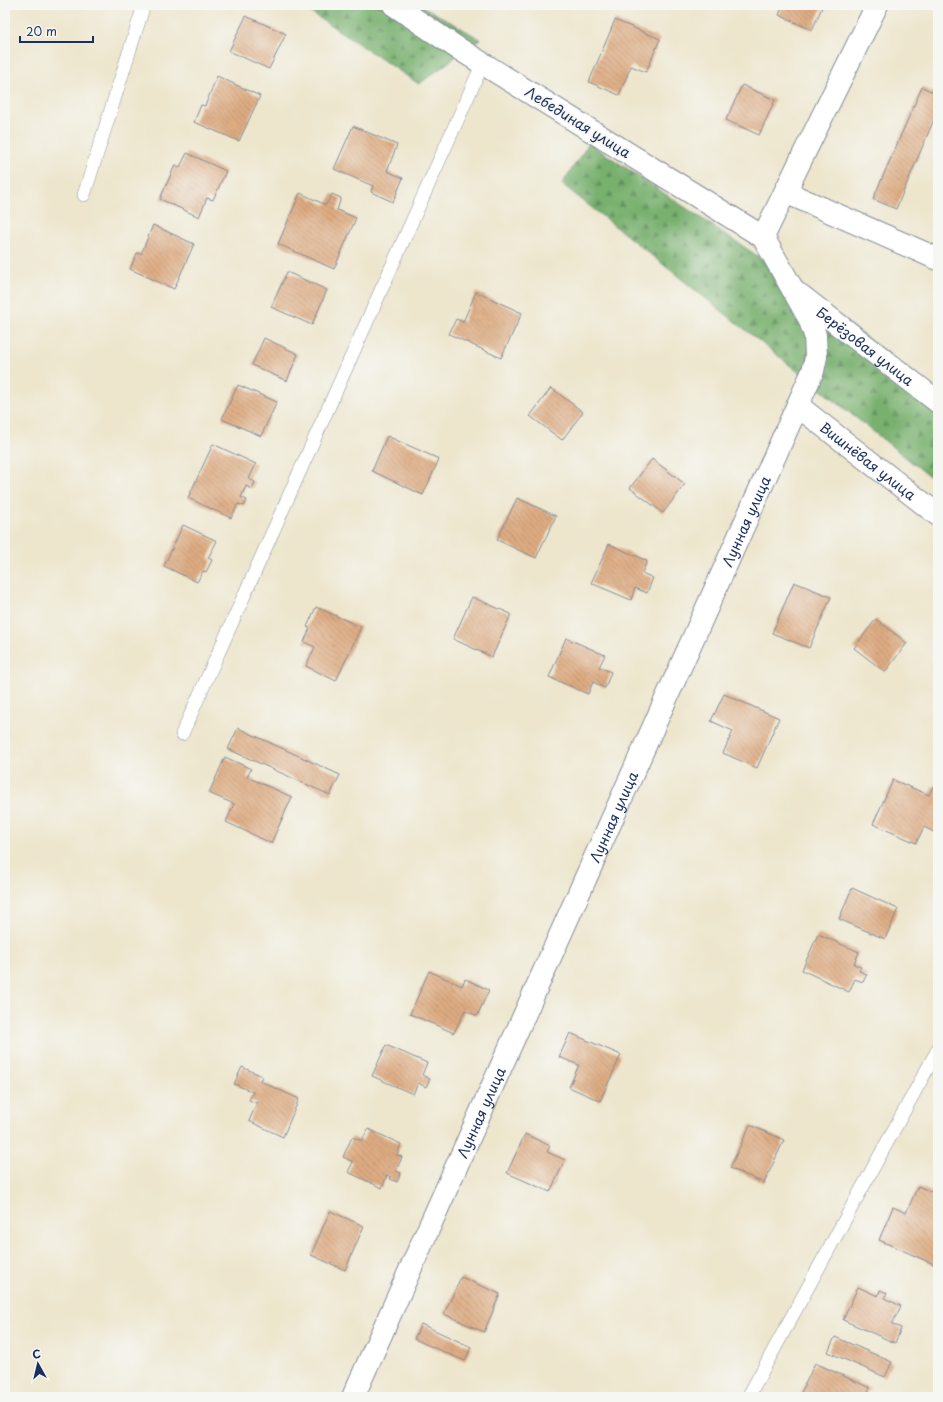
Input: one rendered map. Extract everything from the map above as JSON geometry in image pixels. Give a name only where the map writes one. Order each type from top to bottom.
[{"type":"street","name":"Лебединая улица","points":[[394,5],[483,63],[763,238]]},
{"type":"street","points":[[763,238],[877,5]]},
{"type":"street","points":[[785,192],[938,259]]},
{"type":"street","name":"Лунная улица","points":[[353,1397],[813,371],[817,348],[815,335],[808,318],[763,238]]},
{"type":"street","name":"Берёзовая улица","points":[[792,290],[938,402]]},
{"type":"street","name":"Вишнёвая улица","points":[[798,406],[938,515]]},
{"type":"lane","points":[[84,195],[144,5]]},
{"type":"lane","points":[[182,734],[483,63]]},
{"type":"lane","points":[[748,1397],[938,1049]]},
{"type":"green space","points":[[300,5],[421,5],[480,39],[419,84]]},
{"type":"green space","points":[[589,143],[786,275],[938,393],[938,483],[562,184]]},
{"type":"building","points":[[783,5],[823,5],[812,30],[779,15]]},
{"type":"building","points":[[246,16],[286,34],[269,69],[229,51]]},
{"type":"building","points":[[615,20],[660,39],[646,72],[631,66],[619,95],[589,82]]},
{"type":"building","points":[[217,76],[260,96],[239,141],[194,122],[201,105],[205,106]]},
{"type":"building","points":[[742,85],[775,100],[759,135],[726,120]]},
{"type":"building","points":[[922,87],[938,94],[938,110],[896,209],[873,199]]},
{"type":"building","points":[[353,126],[397,145],[387,171],[403,178],[393,202],[371,192],[373,186],[334,169]]},
{"type":"building","points":[[187,153],[226,171],[213,200],[207,198],[199,217],[160,199],[175,165],[180,167]]},
{"type":"building","points":[[300,193],[326,205],[332,194],[341,198],[337,210],[356,218],[334,269],[278,244]]},
{"type":"building","points":[[153,225],[194,244],[174,289],[130,269],[137,253],[141,254]]},
{"type":"building","points":[[287,272],[327,290],[312,325],[271,307]]},
{"type":"building","points":[[476,292],[522,313],[501,358],[449,334],[456,319],[463,322]]},
{"type":"building","points":[[264,338],[298,354],[287,381],[252,365]]},
{"type":"building","points":[[238,385],[277,402],[261,436],[222,419]]},
{"type":"building","points":[[551,388],[583,412],[562,440],[530,416]]},
{"type":"building","points":[[387,436],[439,459],[423,495],[372,471]]},
{"type":"building","points":[[213,444],[256,464],[249,479],[255,482],[252,489],[246,486],[241,497],[247,500],[244,506],[238,504],[231,518],[188,498]]},
{"type":"building","points":[[652,459],[685,484],[663,513],[630,488]]},
{"type":"building","points":[[517,498],[556,516],[536,558],[497,540]]},
{"type":"building","points":[[183,525],[217,541],[208,558],[212,560],[206,572],[203,571],[197,582],[164,566]]},
{"type":"building","points":[[609,544],[647,561],[642,573],[653,578],[647,593],[635,588],[631,600],[591,583]]},
{"type":"building","points":[[794,582],[831,597],[809,648],[772,633]]},
{"type":"building","points":[[472,597],[511,614],[492,657],[453,639]]},
{"type":"building","points":[[316,607],[361,627],[336,681],[306,666],[315,647],[304,642],[310,628],[307,627]]},
{"type":"building","points":[[876,619],[907,643],[885,672],[854,648]]},
{"type":"building","points":[[566,638],[605,655],[599,667],[611,672],[605,688],[593,682],[588,694],[549,677]]},
{"type":"building","points":[[724,694],[779,718],[757,768],[723,753],[733,731],[711,721]]},
{"type":"building","points":[[238,728],[340,775],[330,795],[228,749]]},
{"type":"building","points":[[225,757],[251,769],[247,777],[292,797],[271,843],[226,822],[234,804],[209,793]]},
{"type":"building","points":[[893,780],[929,795],[933,786],[938,788],[938,834],[924,827],[916,843],[873,824]]},
{"type":"building","points":[[852,888],[898,909],[885,939],[839,919]]},
{"type":"building","points":[[818,934],[859,952],[854,964],[861,967],[859,971],[867,974],[863,982],[855,979],[849,992],[802,970]]},
{"type":"building","points":[[429,971],[462,986],[465,979],[489,990],[477,1016],[465,1010],[454,1033],[410,1014]]},
{"type":"building","points":[[570,1033],[621,1055],[600,1101],[569,1087],[579,1065],[559,1057]]},
{"type":"building","points":[[386,1045],[427,1063],[422,1075],[430,1079],[426,1087],[418,1083],[413,1094],[372,1076]]},
{"type":"building","points":[[242,1067],[262,1076],[260,1081],[299,1099],[283,1137],[249,1121],[257,1103],[249,1100],[253,1092],[234,1084]]},
{"type":"building","points":[[750,1125],[784,1140],[764,1183],[730,1168]]},
{"type":"building","points":[[368,1129],[401,1144],[397,1155],[402,1157],[396,1171],[401,1173],[397,1182],[390,1179],[391,1177],[387,1175],[382,1188],[348,1172],[353,1162],[343,1157],[352,1137],[362,1141]]},
{"type":"building","points":[[525,1134],[550,1146],[547,1152],[565,1160],[550,1192],[507,1173]]},
{"type":"building","points":[[918,1186],[938,1195],[938,1266],[879,1240],[893,1207],[906,1213]]},
{"type":"building","points":[[330,1211],[364,1226],[345,1270],[311,1255]]},
{"type":"building","points":[[461,1277],[500,1294],[484,1332],[444,1314]]},
{"type":"building","points":[[858,1287],[878,1296],[880,1290],[887,1293],[884,1298],[901,1306],[892,1324],[901,1328],[895,1343],[843,1320]]},
{"type":"building","points":[[421,1324],[471,1347],[465,1361],[414,1339]]},
{"type":"building","points":[[835,1337],[892,1362],[885,1377],[828,1352]]},
{"type":"building","points":[[815,1363],[870,1388],[865,1397],[799,1397]]}]
